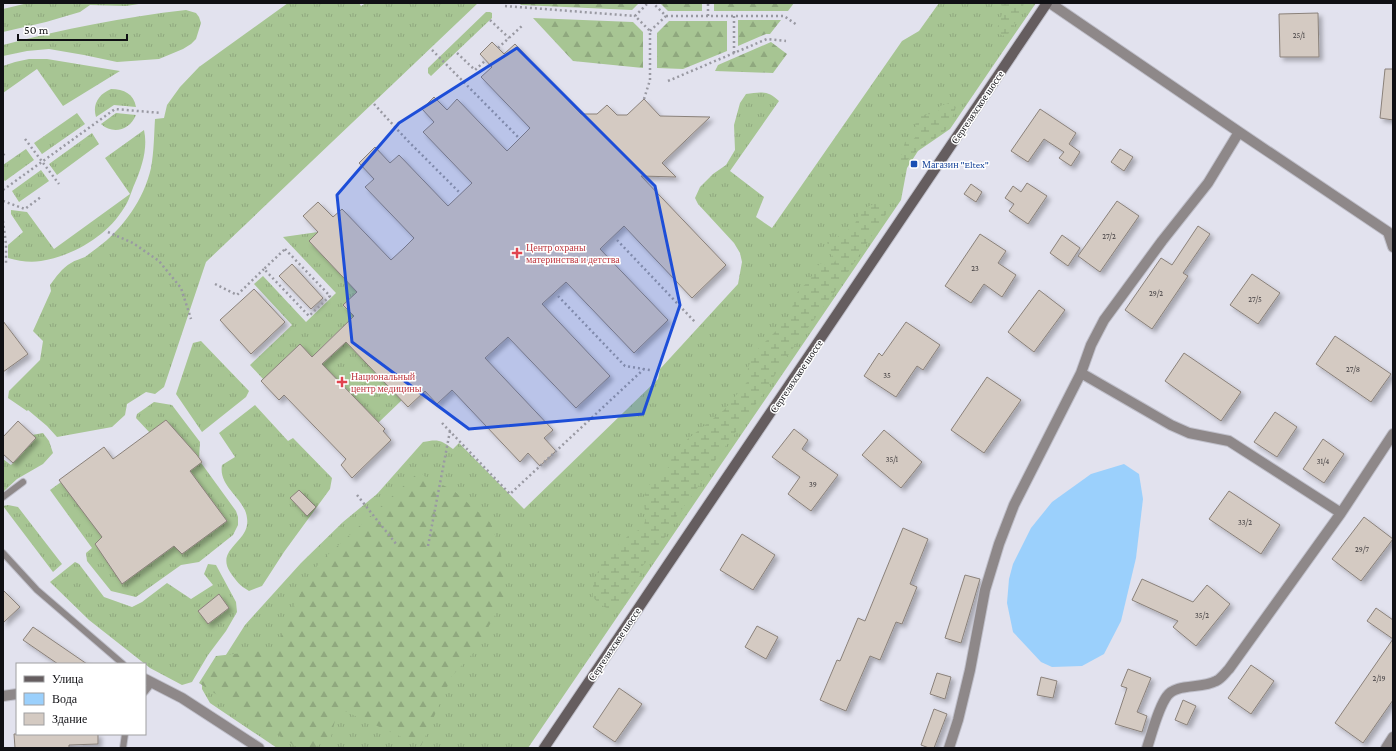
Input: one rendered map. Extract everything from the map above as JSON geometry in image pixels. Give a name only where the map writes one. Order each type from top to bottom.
[{"type":"main road","name":"Сергеляхское шоссе","points":[[544,748],[1047,3]]},
{"type":"street","points":[[1050,3],[1239,132],[1391,233],[1393,247]]},
{"type":"street","points":[[949,748],[958,720],[970,670],[985,590],[999,544],[1014,505],[1081,373],[1090,345],[1104,320],[1162,241],[1208,183],[1239,132]]},
{"type":"street","points":[[1081,373],[1189,434],[1229,441],[1341,513]]},
{"type":"street","points":[[1147,748],[1161,707],[1167,695],[1176,689],[1205,685],[1217,681],[1229,669],[1341,513],[1393,434]]},
{"type":"street","points":[[148,681],[182,698],[259,748]]},
{"type":"street","points":[[3,696],[16,694]]},
{"type":"street","points":[[1386,748],[1393,737]]},
{"type":"lane","points":[[3,497],[23,482]]},
{"type":"lane","points":[[3,553],[37,590],[122,663]]},
{"type":"lane","points":[[122,748],[125,735]]},
{"type":"path","points":[[635,16],[648,3]]},
{"type":"path","points":[[653,3],[666,16]]},
{"type":"path","points":[[708,3],[708,16]]},
{"type":"path","points":[[504,6],[635,16],[650,31],[650,80],[644,99]]},
{"type":"path","points":[[650,31],[666,16],[784,16],[797,25]]},
{"type":"path","points":[[734,16],[734,53]]},
{"type":"path","points":[[490,20],[509,38]]},
{"type":"path","points":[[498,48],[523,25]]},
{"type":"path","points":[[668,81],[767,39],[786,41]]},
{"type":"path","points":[[432,50],[519,138]]},
{"type":"path","points":[[458,53],[475,70],[486,60]]},
{"type":"path","points":[[374,104],[406,140],[461,194]]},
{"type":"path","points":[[3,190],[115,109],[162,113]]},
{"type":"path","points":[[25,139],[59,184]]},
{"type":"path","points":[[3,201],[24,209],[41,197]]},
{"type":"path","points":[[3,221],[6,244],[6,265]]},
{"type":"path","points":[[108,232],[133,243],[159,261],[181,288],[191,319]]},
{"type":"path","points":[[617,240],[695,322]]},
{"type":"path","points":[[214,284],[237,295],[264,269],[285,249],[330,296],[309,316],[264,269]]},
{"type":"path","points":[[558,296],[625,366],[650,370]]},
{"type":"path","points":[[442,423],[510,494],[644,369]]},
{"type":"path","points":[[428,546],[450,430]]},
{"type":"path","points":[[357,496],[397,545]]},
{"type":"highlighted area","points":[[517,48],[655,186],[680,305],[643,414],[469,429],[352,342],[337,195],[399,123]]},
{"type":"green space","points":[[28,3],[145,3],[126,6],[90,5],[80,12],[3,32],[3,9]]},
{"type":"green space","points":[[288,3],[359,3],[361,6],[366,3],[478,3],[206,262],[164,387],[155,394],[146,392],[127,404],[125,415],[112,427],[57,437],[47,426],[28,410],[27,411],[8,398],[9,391],[40,360],[43,341],[33,331],[51,291],[50,285],[65,267],[74,261],[85,257],[115,232],[124,223],[138,202],[148,180],[151,168],[155,119],[164,118],[167,105],[180,87],[199,67]]},
{"type":"green space","points":[[519,3],[639,3],[632,10],[521,5]]},
{"type":"green space","points":[[660,3],[702,3],[702,11],[668,11]]},
{"type":"green space","points":[[714,3],[794,3],[788,11],[714,11]]},
{"type":"green space","points":[[939,3],[1036,3],[950,129],[918,151],[907,168],[901,200],[528,748],[277,748],[210,703],[202,689],[202,682],[224,658],[245,625],[301,563],[343,522],[377,494],[423,442],[439,441],[453,449],[459,443],[524,509],[658,379],[660,369],[738,284],[742,262],[740,253],[734,243],[698,204],[695,198],[700,187],[713,174],[726,165],[735,150],[734,125],[740,103],[746,94],[760,92],[767,93],[779,101],[730,171],[764,197],[756,217],[772,228],[902,41],[919,31]]},
{"type":"green space","points":[[999,3],[1024,3],[1021,13],[1007,36],[1000,34],[997,29],[1004,8]]},
{"type":"green space","points":[[186,10],[196,13],[199,17],[201,23],[196,39],[183,49],[159,59],[117,62],[49,49],[27,51],[3,56],[3,45],[26,39],[117,20]]},
{"type":"green space","points":[[486,12],[492,13],[492,18],[431,76],[428,73],[428,68]]},
{"type":"green space","points":[[533,18],[633,22],[643,32],[643,68],[573,61]]},
{"type":"green space","points":[[738,20],[781,20],[770,34],[766,34],[738,46]]},
{"type":"green space","points":[[669,21],[727,21],[727,51],[683,69],[657,68],[657,33]]},
{"type":"green space","points":[[771,42],[787,54],[773,73],[715,71],[718,65]]},
{"type":"green space","points":[[29,59],[47,59],[120,71],[63,106],[37,69],[3,93],[3,66]]},
{"type":"green space","points":[[111,89],[128,93],[135,102],[136,107],[114,105],[96,117],[95,108],[98,100],[103,94]]},
{"type":"green space","points":[[949,103],[956,107],[951,124],[945,131],[918,150],[904,163],[900,160],[905,142],[914,139],[917,136],[919,131],[915,125],[917,121],[924,115],[938,113],[940,106]]},
{"type":"green space","points":[[77,113],[85,124],[42,154],[34,143]]},
{"type":"green space","points":[[116,113],[136,115],[130,124],[121,129],[111,129],[101,124]]},
{"type":"green space","points":[[144,130],[144,157],[129,199],[117,218],[99,236],[65,255],[41,261],[20,261],[8,258],[8,245],[23,232],[11,214],[11,210],[27,212],[54,249],[130,194],[105,158]]},
{"type":"green space","points":[[92,133],[99,144],[57,175],[49,164]]},
{"type":"green space","points":[[26,149],[34,160],[5,181],[3,179],[3,165]]},
{"type":"green space","points":[[41,170],[49,181],[19,202],[12,191]]},
{"type":"green space","points":[[876,203],[883,204],[888,211],[839,286],[782,363],[766,390],[678,514],[661,544],[641,568],[639,577],[618,609],[610,609],[598,603],[593,597],[593,582],[604,559],[630,534],[643,528],[646,516],[644,500],[647,489],[657,476],[670,466],[672,456],[684,442],[724,410],[747,382],[748,368],[754,353],[789,318],[796,294],[810,281],[814,269],[821,263],[827,265],[836,261],[830,252],[827,242],[854,226],[861,210]]},
{"type":"green space","points":[[318,232],[309,241],[368,303],[349,299],[343,306],[354,316],[312,357],[263,379],[250,365],[292,325],[254,284],[263,276],[306,322],[336,293],[283,237]]},
{"type":"green space","points":[[201,341],[249,391],[246,397],[202,432],[176,394],[193,343]]},
{"type":"green space","points":[[346,342],[402,400],[378,423],[322,364]]},
{"type":"green space","points":[[154,402],[172,405],[200,442],[199,460],[236,511],[238,525],[233,535],[199,562],[181,565],[136,597],[111,591],[87,561],[86,553],[92,548],[50,490],[104,451],[112,461],[150,433],[136,418],[137,414]]},
{"type":"green space","points":[[255,405],[288,441],[293,438],[332,478],[330,489],[284,552],[262,586],[249,591],[236,581],[227,564],[227,557],[230,551],[244,533],[247,526],[247,518],[242,504],[224,480],[222,465],[235,457],[219,433]]},
{"type":"green space","points":[[43,433],[49,441],[53,453],[43,464],[17,479],[3,492],[3,459],[11,465],[36,438],[32,435]]},
{"type":"green space","points":[[420,471],[424,476],[453,490],[491,523],[501,554],[505,587],[504,599],[475,651],[452,676],[421,746],[338,708],[331,737],[314,748],[298,748],[199,683],[216,656],[279,649],[282,631],[308,578],[321,561]]},
{"type":"green space","points":[[8,505],[18,507],[62,564],[53,572],[3,506]]},
{"type":"green space","points":[[75,562],[79,564],[104,597],[132,607],[142,602],[167,583],[191,599],[213,585],[204,574],[208,564],[216,565],[236,602],[237,612],[192,682],[182,685],[150,668],[146,663],[144,663],[89,620],[50,582]]},
{"type":"water","points":[[1124,464],[1139,474],[1143,499],[1136,558],[1121,621],[1104,654],[1082,666],[1052,667],[1041,662],[1013,632],[1007,603],[1009,579],[1013,564],[1031,528],[1052,502],[1091,474]]},
{"type":"building","points":[[1318,13],[1319,57],[1280,57],[1279,14]]},
{"type":"building","points":[[492,42],[504,54],[515,44],[581,114],[597,114],[607,105],[617,115],[627,115],[644,99],[660,116],[710,117],[662,163],[676,177],[641,176],[726,265],[692,298],[624,226],[600,249],[668,320],[634,353],[566,282],[542,304],[610,376],[576,408],[508,337],[485,358],[553,430],[544,438],[556,451],[540,466],[528,453],[520,462],[452,390],[437,404],[425,391],[408,407],[346,342],[322,364],[385,429],[383,431],[391,440],[352,478],[341,465],[346,459],[284,395],[279,400],[261,381],[300,344],[312,357],[354,316],[343,305],[357,292],[309,241],[318,232],[303,216],[318,202],[333,217],[342,209],[391,260],[414,238],[365,187],[374,179],[359,163],[375,147],[390,163],[399,155],[448,206],[472,183],[423,132],[434,122],[422,109],[434,97],[447,110],[457,99],[507,151],[530,128],[481,77],[492,67],[480,54]]},
{"type":"building","points":[[1385,69],[1393,69],[1393,120],[1380,118]]},
{"type":"building","points":[[1040,109],[1076,133],[1069,144],[1080,152],[1071,166],[1059,158],[1064,152],[1044,139],[1028,162],[1011,151]]},
{"type":"building","points":[[1120,149],[1133,157],[1124,171],[1111,162]]},
{"type":"building","points":[[1027,183],[1047,196],[1028,224],[1009,211],[1014,204],[1005,198],[1013,186],[1021,192]]},
{"type":"building","points":[[971,184],[982,192],[976,202],[964,194]]},
{"type":"building","points":[[1117,201],[1139,216],[1100,272],[1078,256]]},
{"type":"building","points":[[1198,226],[1210,234],[1183,273],[1188,276],[1152,329],[1125,310],[1161,258],[1172,265]]},
{"type":"building","points":[[980,234],[1006,251],[998,263],[1016,275],[1002,297],[984,284],[971,303],[945,286]]},
{"type":"building","points":[[1062,235],[1080,248],[1068,266],[1050,253]]},
{"type":"building","points":[[292,264],[323,298],[311,309],[279,276]]},
{"type":"building","points":[[1252,274],[1280,293],[1258,324],[1230,305]]},
{"type":"building","points":[[254,289],[285,322],[251,354],[220,320]]},
{"type":"building","points":[[1039,290],[1065,310],[1034,352],[1008,332]]},
{"type":"building","points":[[3,321],[28,354],[3,372]]},
{"type":"building","points":[[906,322],[940,345],[923,370],[917,366],[896,397],[864,376],[879,353],[882,356]]},
{"type":"building","points":[[1335,336],[1391,374],[1371,402],[1316,364]]},
{"type":"building","points":[[1184,353],[1241,392],[1221,421],[1165,381]]},
{"type":"building","points":[[987,377],[1021,400],[984,453],[951,430]]},
{"type":"building","points":[[1275,412],[1297,427],[1277,457],[1254,442]]},
{"type":"building","points":[[166,420],[202,462],[190,471],[227,521],[182,554],[174,546],[122,584],[95,544],[102,537],[59,480],[104,447],[113,459]]},
{"type":"building","points":[[18,421],[36,438],[13,463],[3,454],[3,437]]},
{"type":"building","points":[[794,429],[808,440],[802,449],[838,475],[811,511],[788,494],[800,477],[772,457]]},
{"type":"building","points":[[884,430],[922,462],[901,488],[862,455]]},
{"type":"building","points":[[1323,439],[1344,454],[1324,483],[1303,469]]},
{"type":"building","points":[[299,490],[316,507],[307,516],[290,498]]},
{"type":"building","points":[[1229,491],[1280,525],[1261,554],[1209,519]]},
{"type":"building","points":[[1364,517],[1393,539],[1361,581],[1332,559]]},
{"type":"building","points":[[903,528],[928,539],[910,584],[917,587],[902,624],[896,622],[880,660],[870,656],[846,711],[820,700],[837,660],[840,661],[858,618],[865,621]]},
{"type":"building","points":[[742,534],[775,555],[753,590],[720,570]]},
{"type":"building","points":[[965,575],[980,579],[961,643],[945,638]]},
{"type":"building","points":[[1142,579],[1193,602],[1207,585],[1230,604],[1196,646],[1173,627],[1178,621],[1132,600]]},
{"type":"building","points":[[3,590],[20,607],[3,623]]},
{"type":"building","points":[[219,594],[229,608],[208,624],[198,611]]},
{"type":"building","points":[[1376,608],[1393,620],[1393,639],[1367,621]]},
{"type":"building","points":[[757,626],[778,637],[766,659],[745,647]]},
{"type":"building","points":[[33,627],[86,663],[57,663],[23,640]]},
{"type":"building","points":[[1393,639],[1393,700],[1363,743],[1335,723]]},
{"type":"building","points":[[1251,665],[1274,681],[1251,714],[1228,698]]},
{"type":"building","points":[[1128,669],[1151,678],[1137,712],[1147,716],[1142,732],[1115,724],[1127,688],[1121,686]]},
{"type":"building","points":[[937,673],[951,677],[945,699],[930,694]]},
{"type":"building","points":[[1041,677],[1057,681],[1053,698],[1037,695]]},
{"type":"building","points":[[619,688],[642,704],[615,742],[593,727]]},
{"type":"building","points":[[1183,700],[1196,706],[1187,725],[1175,720]]},
{"type":"building","points":[[934,709],[947,714],[934,748],[929,748],[921,745]]},
{"type":"building","points":[[14,734],[98,735],[98,744],[69,745],[69,748],[15,748]]},
{"type":"place","name":"Магазин \"Eltex\"","points":[[914,164]]},
{"type":"place","name":"Центр охраны материнства и детства","points":[[517,253]]},
{"type":"place","name":"Национальный центр медицины","points":[[342,382]]}]
